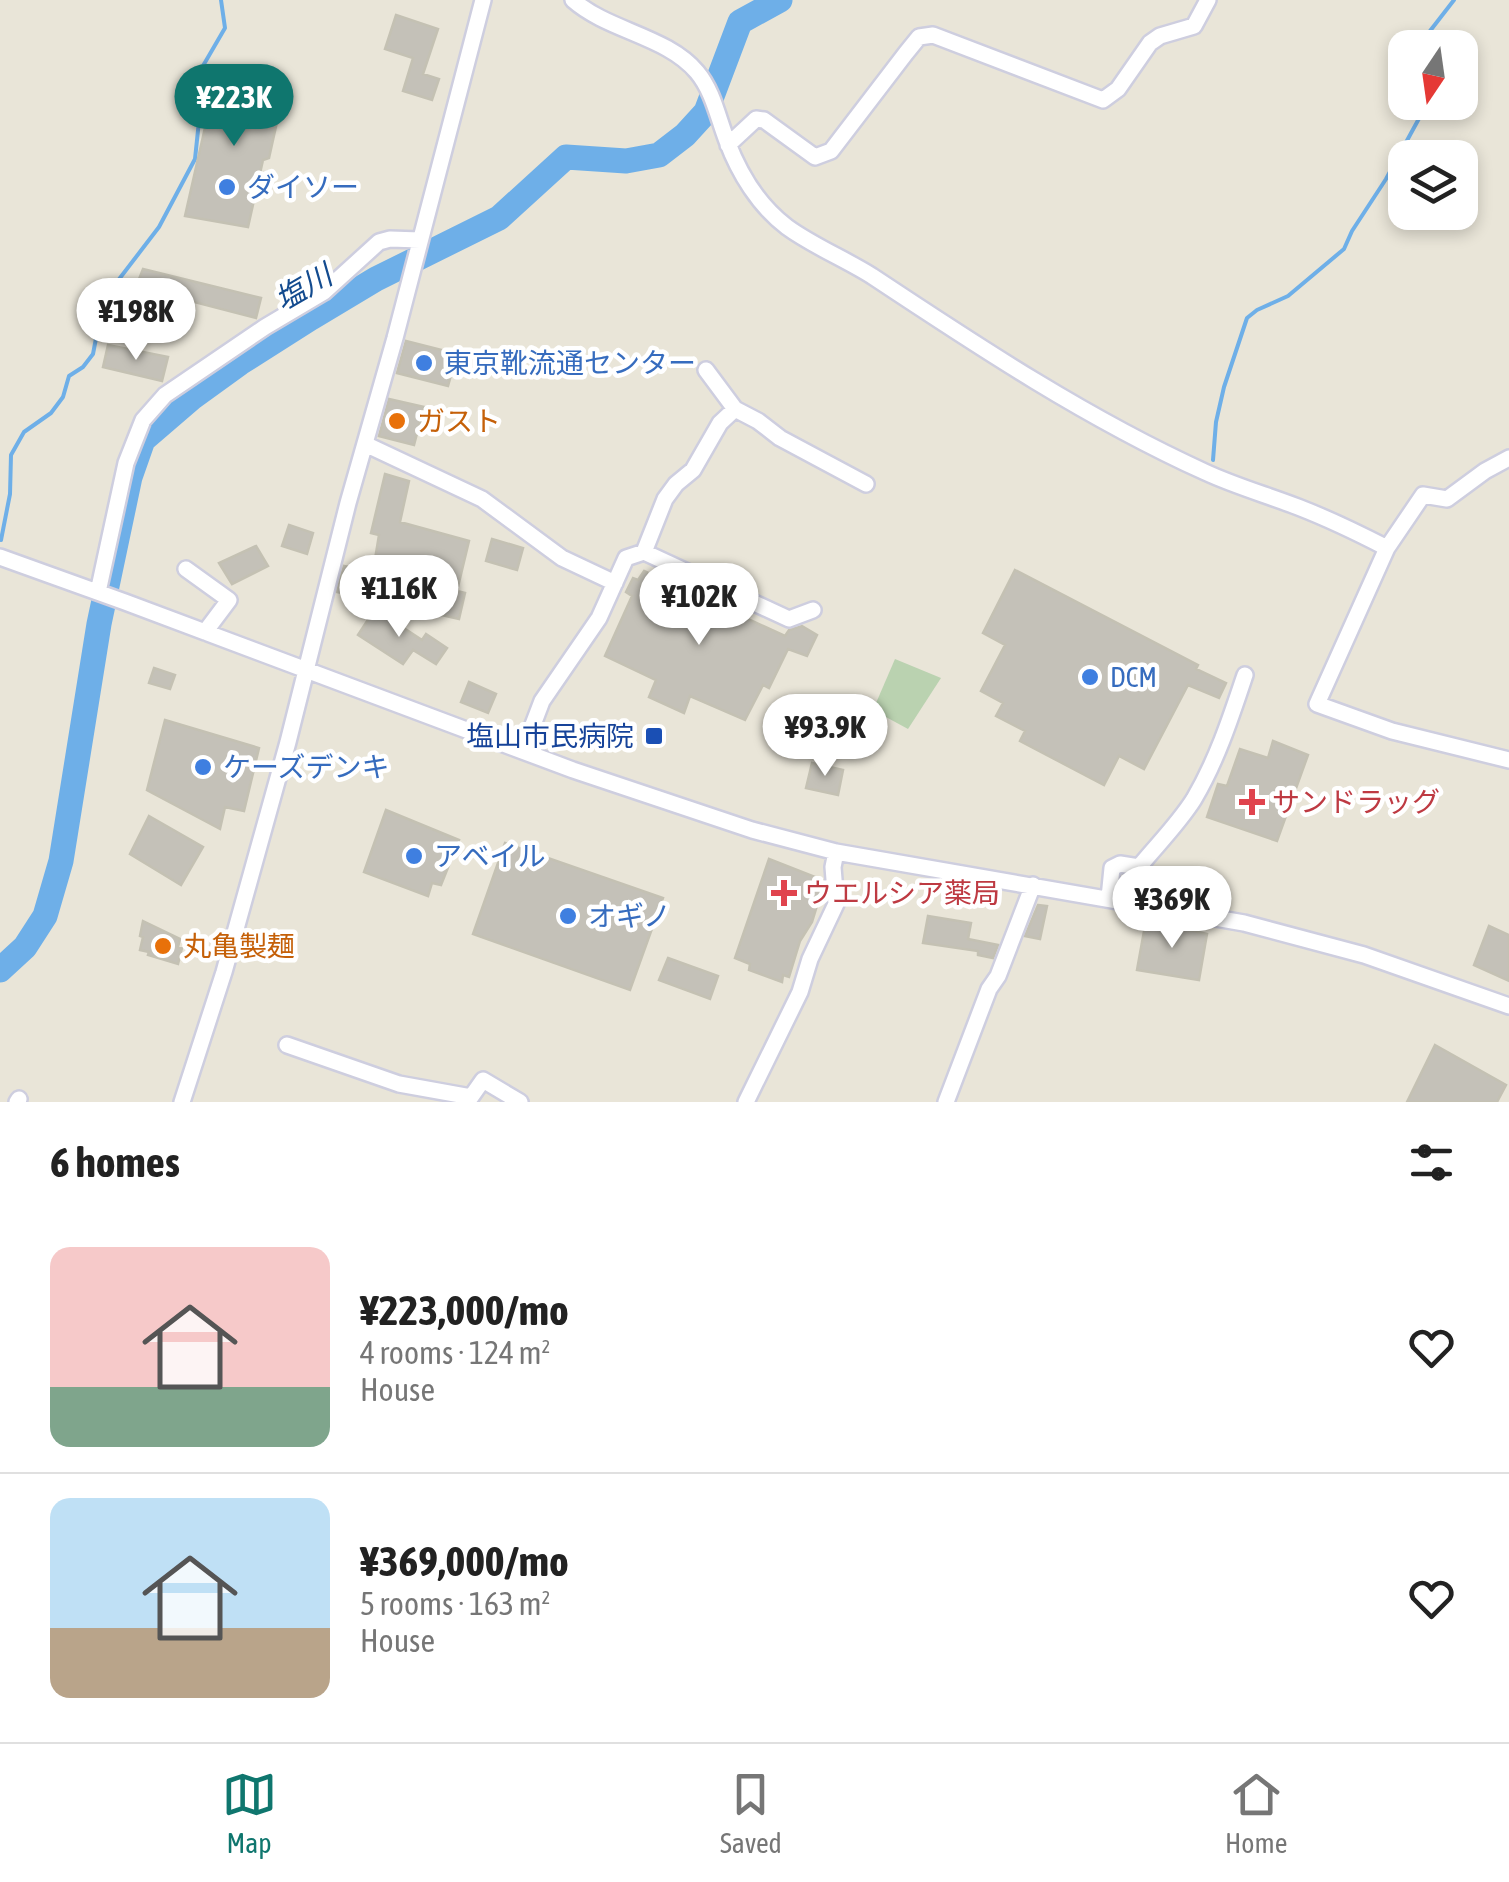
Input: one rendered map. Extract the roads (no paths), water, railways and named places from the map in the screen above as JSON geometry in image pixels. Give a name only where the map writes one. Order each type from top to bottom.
[{"type":"street","points":[[182,1102],[224,972],[484,0]]},
{"type":"street","points":[[573,0],[595,16],[665,48],[696,69],[752,191],[788,227],[1073,404],[1207,473],[1300,507],[1387,548]]},
{"type":"street","points":[[728,145],[756,120],[764,120],[815,157],[832,151],[912,45],[919,37],[933,35],[1103,100],[1118,89],[1150,43],[1194,26],[1208,0]]},
{"type":"street","points":[[98,592],[126,463],[143,420],[164,395],[324,292],[379,242],[420,240]]},
{"type":"street","points":[[706,370],[735,409],[866,484]]},
{"type":"street","points":[[644,552],[665,500],[693,470],[720,423],[735,409]]},
{"type":"street","points":[[366,444],[482,499],[562,558],[615,583]]},
{"type":"street","points":[[1509,458],[1447,499],[1422,495],[1387,548],[1317,704],[1392,731],[1509,760]]},
{"type":"street","points":[[522,752],[542,701],[599,618],[626,558],[644,552],[790,619],[814,610]]},
{"type":"street","points":[[0,558],[646,797],[752,830],[836,852],[1109,898],[1281,932],[1412,970],[1509,1006]]},
{"type":"street","points":[[186,569],[229,600],[205,632]]},
{"type":"street","points":[[1109,898],[1112,868],[1120,864],[1140,867],[1192,803],[1229,724],[1246,675]]},
{"type":"street","points":[[746,1102],[800,992],[810,959],[836,904],[836,852]]},
{"type":"street","points":[[946,1102],[1033,885]]},
{"type":"street","points":[[287,1045],[399,1084],[471,1097],[483,1080],[520,1102]]},
{"type":"waterway","points":[[1,540],[10,494],[11,455],[24,432],[51,413],[63,397],[69,376],[93,354],[110,291],[159,227],[195,159],[203,83],[200,71],[225,28],[221,0]]},
{"type":"waterway","name":"塩川","points":[[0,970],[25,947],[45,916],[61,861],[99,624],[130,477],[143,440],[193,397],[311,318],[376,279],[499,218],[566,157],[626,161],[659,155],[706,112],[740,22],[780,0]]},
{"type":"waterway","points":[[1431,30],[1454,0]]},
{"type":"waterway","points":[[1213,460],[1224,387],[1247,318],[1288,296],[1344,249],[1418,120]]},
{"type":"place","name":"ダイソー","points":[[227,187]]},
{"type":"place","name":"東京靴流通センター","points":[[424,363]]},
{"type":"place","name":"ガスト","points":[[397,421]]},
{"type":"place","name":"DCM","points":[[1090,677]]},
{"type":"place","name":"塩山市民病院","points":[[654,736]]},
{"type":"place","name":"ケーズデンキ","points":[[203,767]]},
{"type":"place","name":"サンドラッグ","points":[[1252,802]]},
{"type":"place","name":"アベイル","points":[[414,856]]},
{"type":"place","name":"ウエルシア薬局","points":[[784,893]]},
{"type":"place","name":"オギノ","points":[[568,916]]},
{"type":"place","name":"丸亀製麺","points":[[163,946]]}]
